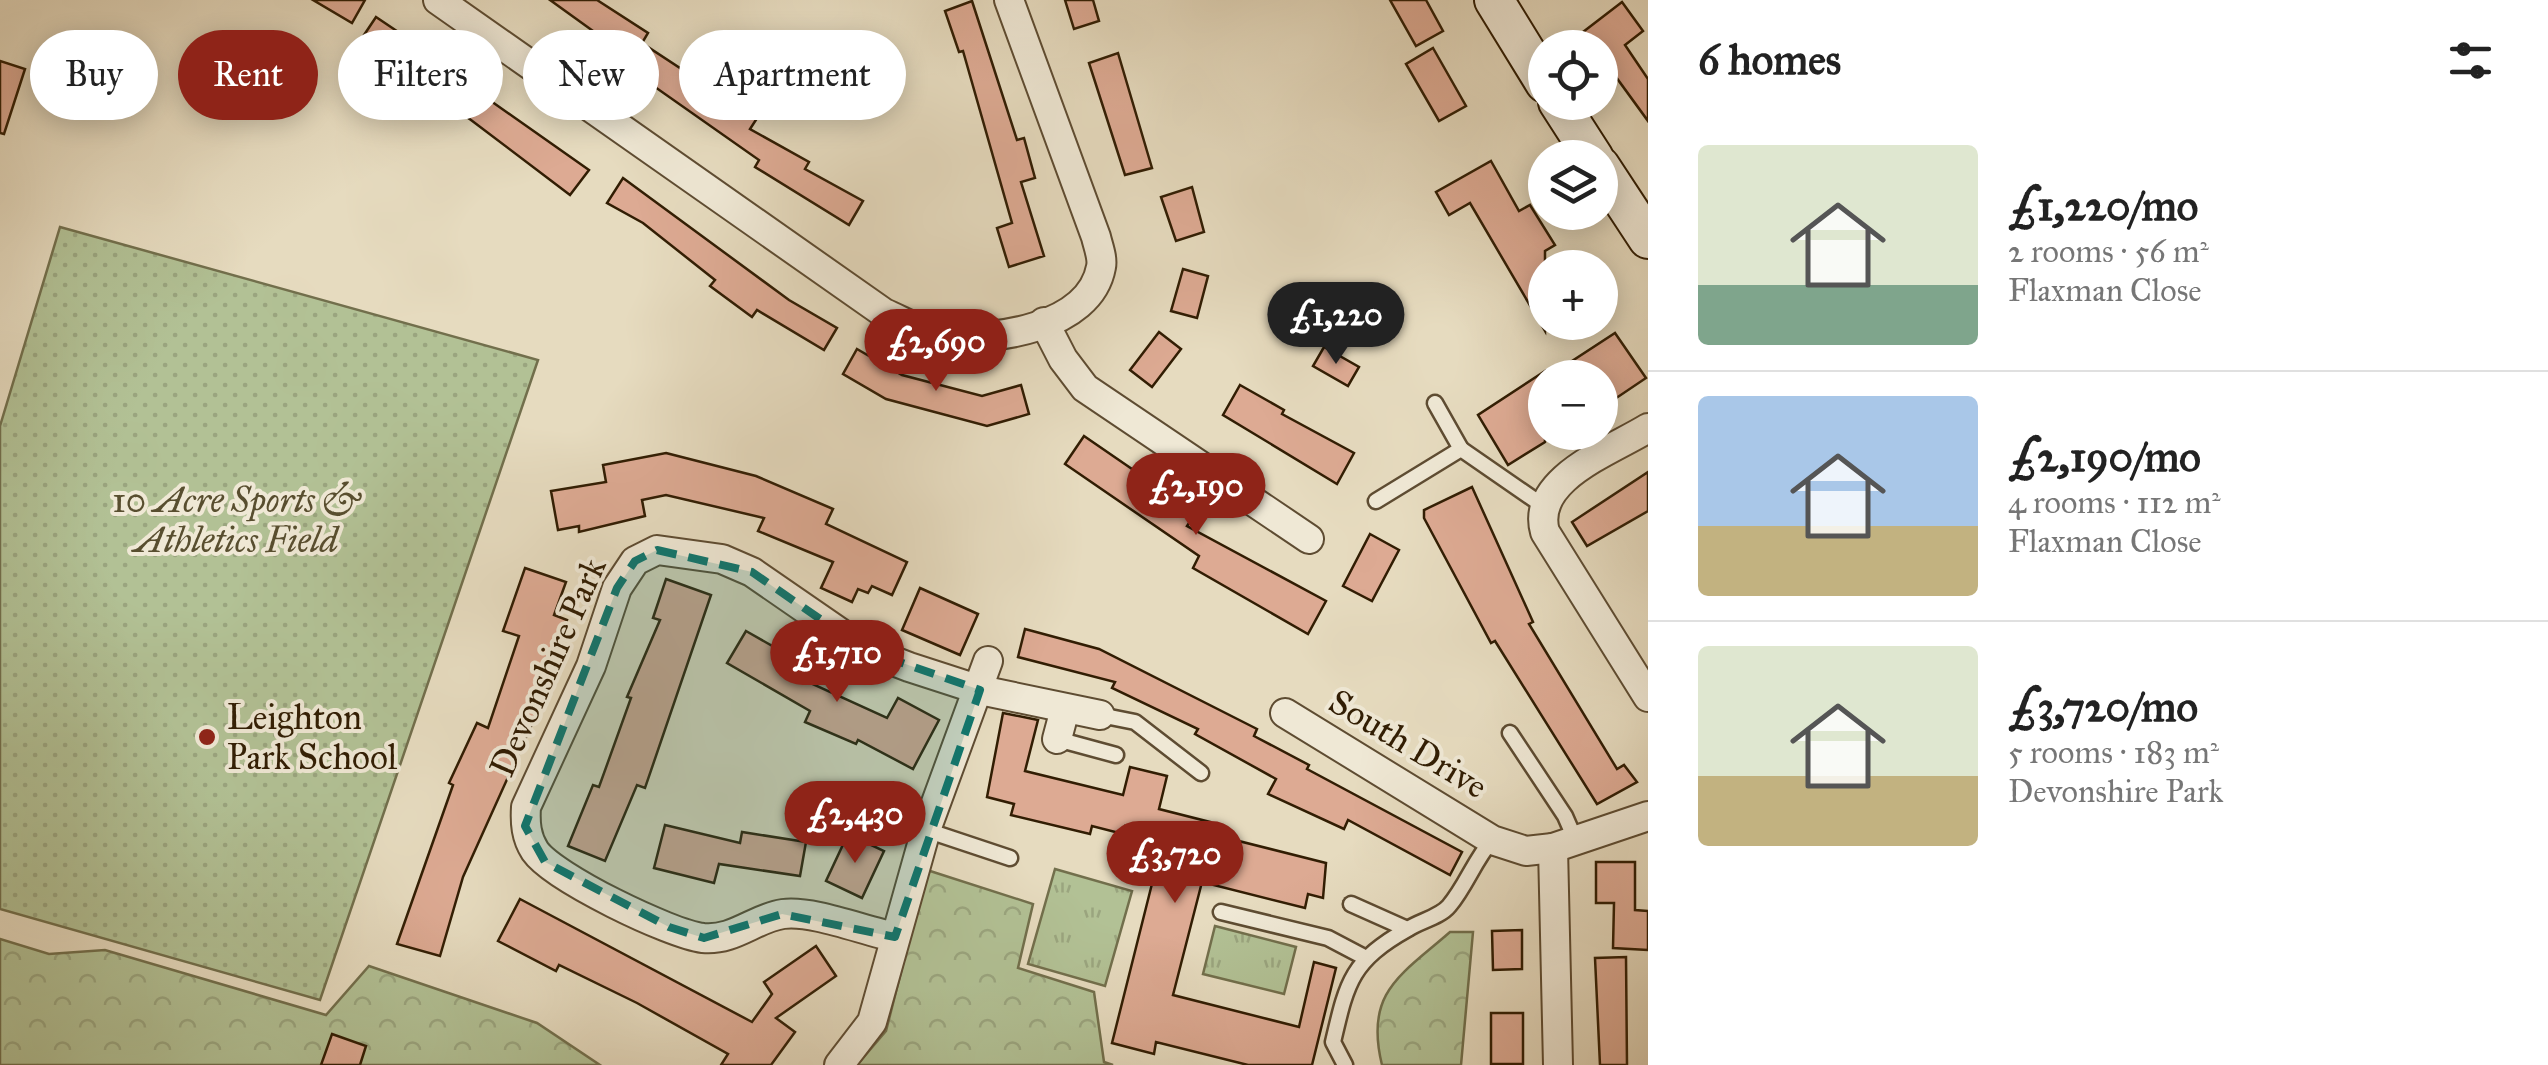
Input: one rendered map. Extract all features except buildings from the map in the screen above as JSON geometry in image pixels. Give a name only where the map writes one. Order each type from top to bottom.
[{"type":"main road","points":[[1494,0],[1528,55]]},
{"type":"main road","points":[[1618,193],[1648,239]]},
{"type":"street","points":[[438,0],[884,313],[939,336],[996,335],[1069,312],[1090,294],[1102,265],[1096,237],[1009,0]]},
{"type":"street","points":[[1044,322],[1063,359],[1085,388],[1309,539]]},
{"type":"street","points":[[1648,428],[1563,480],[1542,505],[1545,532],[1648,697]]},
{"type":"street","name":"Devonshire Park","points":[[894,938],[814,917],[782,914],[740,933],[704,938],[669,928],[544,862],[525,826],[526,807],[577,700],[617,588],[635,561],[657,550],[722,559],[752,572],[865,650],[980,690],[1100,715]]},
{"type":"street","points":[[839,1065],[872,1022],[926,830],[988,661]]},
{"type":"street","points":[[1058,740],[1065,710]]},
{"type":"street","name":"South Drive","points":[[1285,713],[1492,840]]},
{"type":"street","points":[[1492,840],[1526,851],[1564,844],[1648,816]]},
{"type":"street","points":[[1558,1065],[1564,844]]},
{"type":"lane","points":[[1435,403],[1461,449],[1542,505]]},
{"type":"lane","points":[[1376,501],[1461,449]]},
{"type":"lane","name":"Devonshire Park","points":[[1100,715],[1135,722],[1201,773]]},
{"type":"lane","points":[[1510,733],[1566,816],[1564,844]]},
{"type":"lane","points":[[1058,740],[1116,755]]},
{"type":"lane","points":[[926,830],[1010,858]]},
{"type":"lane","points":[[1345,1065],[1333,1042],[1348,981],[1366,958],[1407,929],[1448,909],[1475,860],[1492,840]]},
{"type":"lane","points":[[1351,904],[1407,929]]},
{"type":"lane","points":[[1221,912],[1328,938],[1366,958]]},
{"type":"highlighted area","points":[[657,550],[752,572],[865,650],[980,690],[895,937],[782,914],[704,938],[669,927],[545,862],[525,826],[617,588],[635,561]]},
{"type":"green space","name":"10 Acre Sports & Athletics Field","points":[[60,227],[538,360],[320,1000],[0,909],[0,426]]},
{"type":"green space","points":[[1055,869],[1132,891],[1105,986],[1028,964]]},
{"type":"green space","points":[[927,870],[1033,904],[1018,968],[1094,992],[1104,1062],[1113,1065],[857,1065],[886,1031]]},
{"type":"green space","points":[[1215,926],[1296,947],[1284,994],[1203,974]]},
{"type":"green space","points":[[1450,932],[1473,932],[1461,1065],[1382,1065],[1378,1019],[1383,1002],[1402,974]]},
{"type":"green space","points":[[0,939],[49,954],[105,950],[326,1015],[369,966],[537,1023],[600,1065],[0,1065]]},
{"type":"place","name":"Leighton Park School","points":[[207,737]]}]
